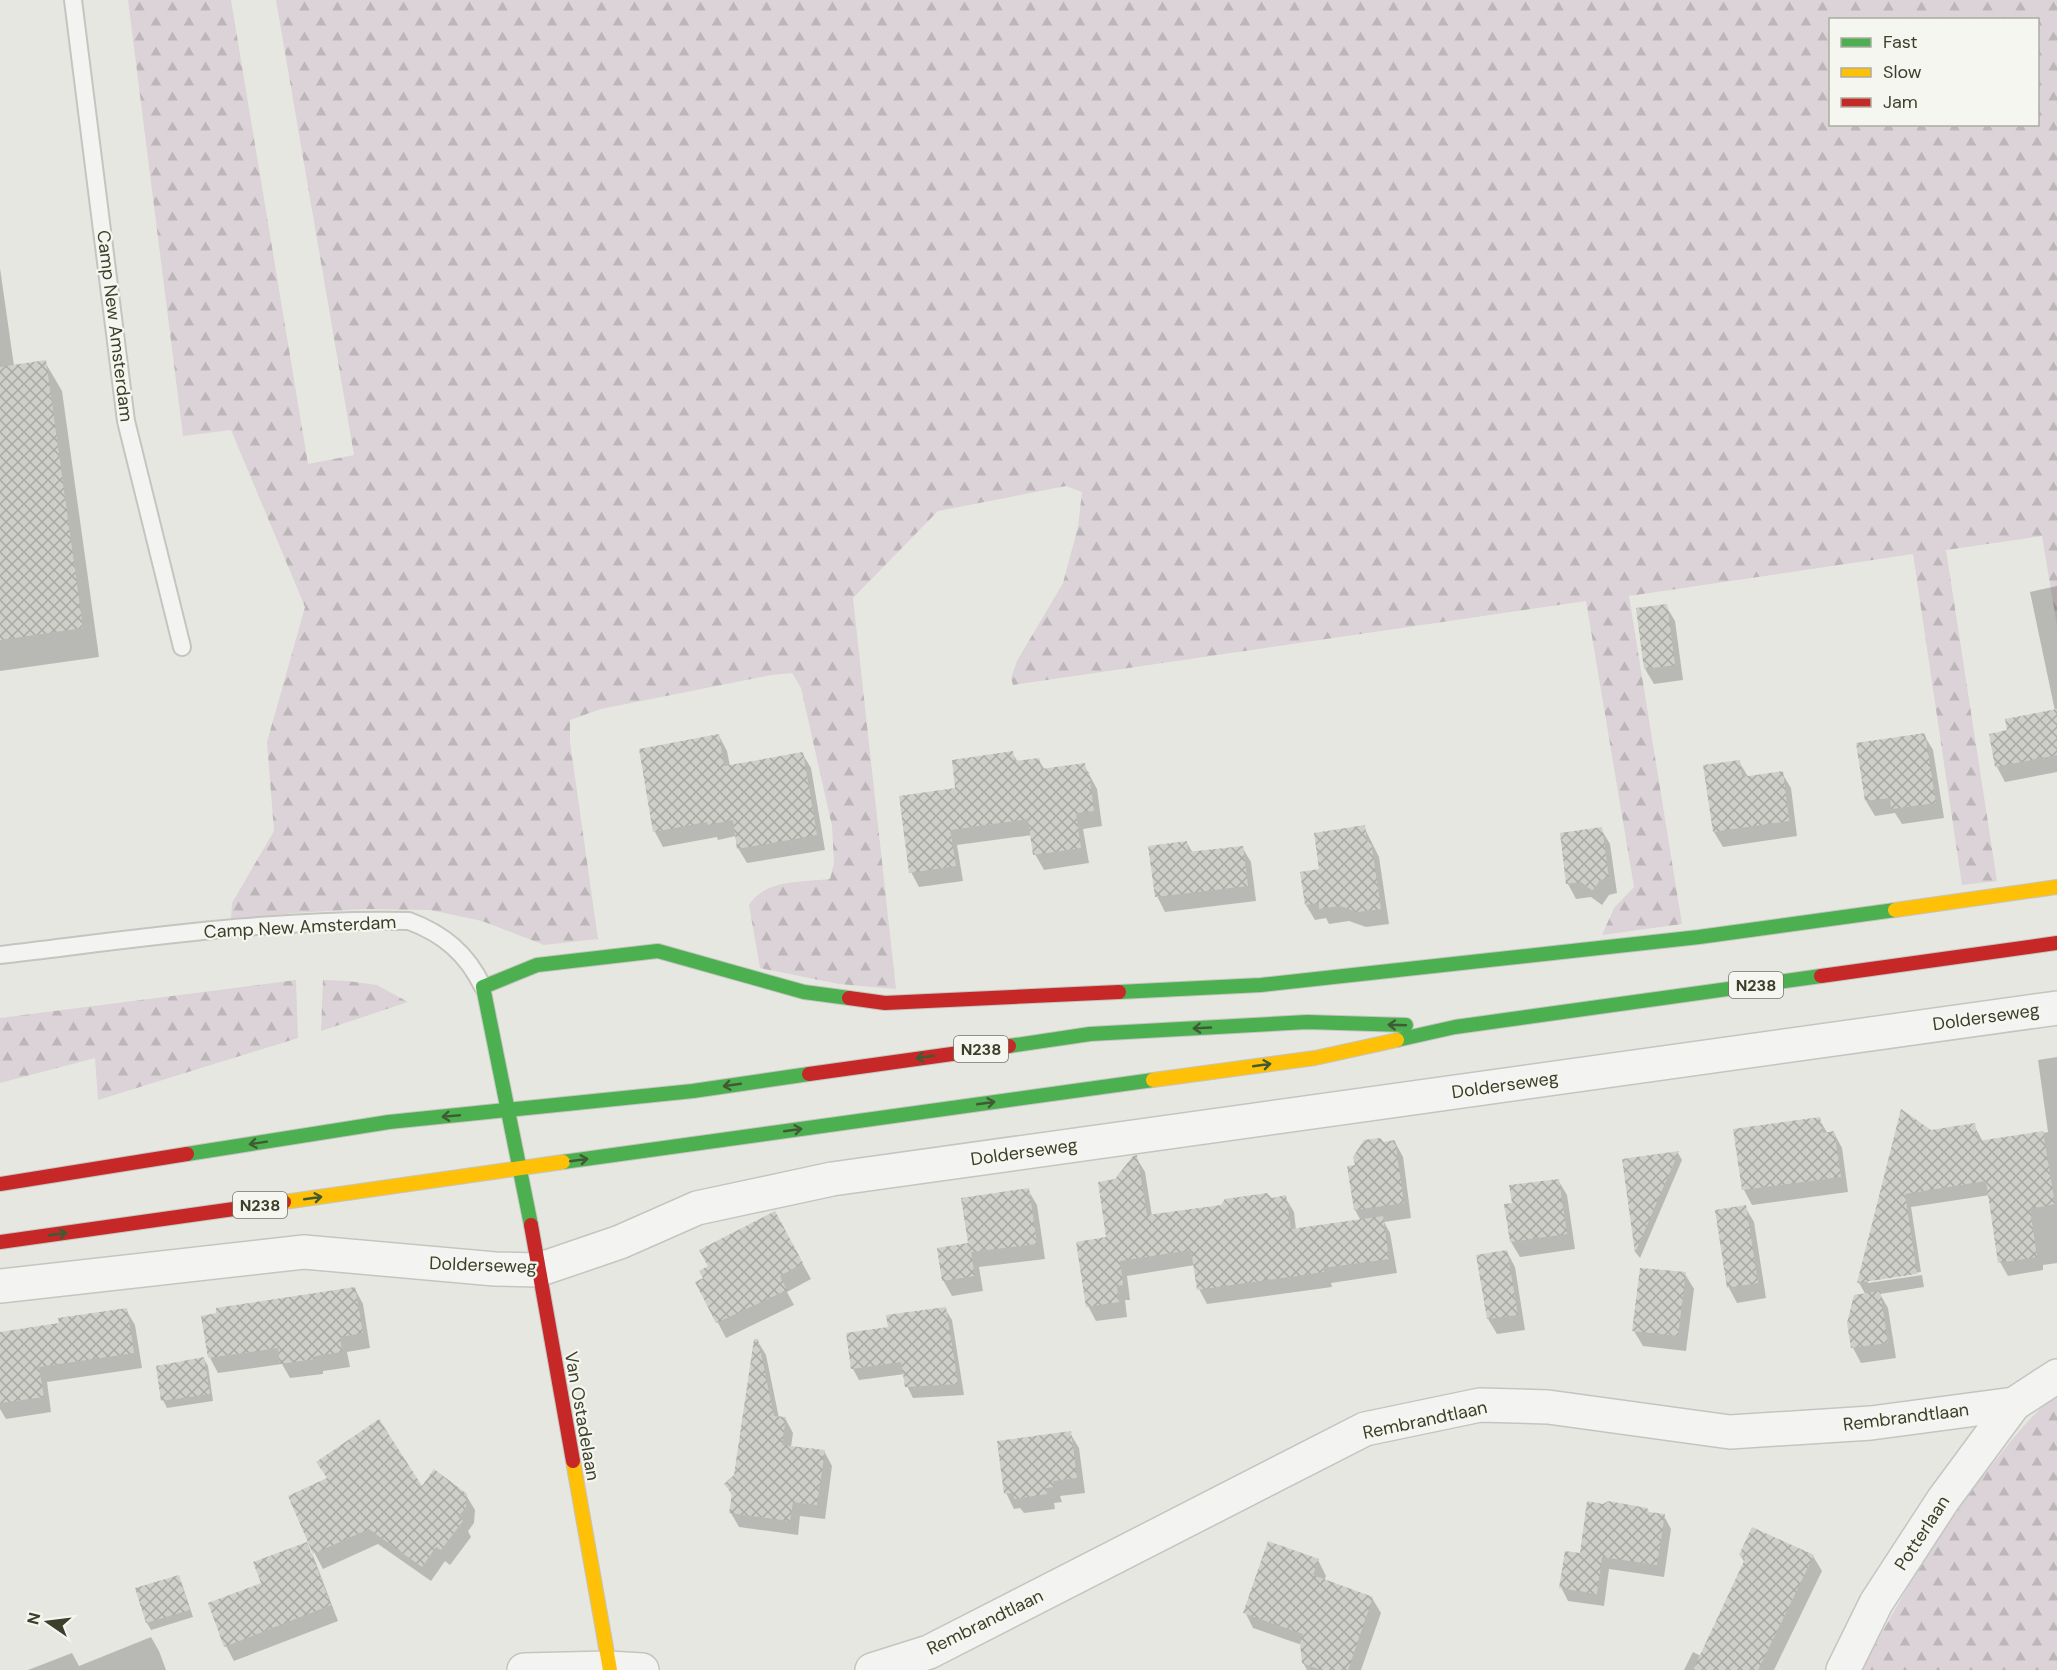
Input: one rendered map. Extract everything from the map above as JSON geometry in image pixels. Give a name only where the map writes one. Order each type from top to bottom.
[{"type":"main road","points":[[483,987],[537,964],[658,951],[804,992],[885,1003],[1261,985],[1699,937],[2057,887]]},
{"type":"main road","name":"N238","points":[[0,1242],[1316,1058],[1455,1027],[2057,943]]},
{"type":"main road","name":"Camp New Amsterdam","points":[[483,987],[509,1111]]},
{"type":"main road","name":"N238","points":[[0,1184],[389,1122],[693,1091],[1090,1034],[1307,1022],[1455,1027]]},
{"type":"main road","points":[[509,1111],[521,1168]]},
{"type":"main road","name":"Van Ostadelaan","points":[[521,1168],[609,1669]]},
{"type":"street","name":"Dolderseweg","points":[[0,1286],[304,1252],[484,1268],[538,1270],[620,1242],[697,1208],[832,1179],[2057,1008]]},
{"type":"street","name":"Rembrandtlaan","points":[[872,1670],[929,1652],[1365,1429],[1479,1405],[1548,1407],[1730,1432],[1871,1423],[2013,1404],[2057,1376]]},
{"type":"street","name":"Potterlaan","points":[[1843,1670],[1876,1603],[1943,1500],[2013,1404]]},
{"type":"street","points":[[524,1670],[642,1670]]},
{"type":"lane","name":"Camp New Amsterdam","points":[[73,0],[126,421],[182,647]]},
{"type":"lane","name":"Camp New Amsterdam","points":[[0,955],[285,924],[409,921],[446,938],[465,956],[483,987]]},
{"type":"green space","points":[[128,0],[231,0],[308,464],[354,455],[276,0],[2057,0],[2057,626],[2042,536],[1946,550],[1997,881],[1962,885],[1913,554],[1629,596],[1682,924],[1602,935],[1614,908],[1634,887],[1586,601],[1013,685],[1011,678],[1017,661],[1063,583],[1078,527],[1082,492],[1066,486],[938,511],[853,598],[896,989],[839,984],[760,968],[749,905],[765,890],[775,886],[830,879],[834,863],[832,826],[801,688],[792,673],[601,709],[570,720],[570,742],[598,939],[544,945],[482,921],[430,910],[366,909],[294,913],[231,920],[232,903],[274,831],[267,742],[305,607],[231,430],[183,436]]},
{"type":"green space","points":[[296,980],[298,1038],[98,1100],[95,1058],[0,1083],[0,1018]]},
{"type":"green space","points":[[323,980],[377,985],[408,1002],[321,1031]]},
{"type":"green space","points":[[2057,1394],[2057,1670],[1861,1670],[1907,1589],[1957,1511],[2017,1434]]},
{"type":"building","points":[[46,360],[83,628],[0,640],[0,367]]},
{"type":"building","points":[[1667,604],[1675,665],[1644,669],[1636,608]]},
{"type":"building","points":[[2057,709],[2057,755],[1995,767],[1989,734],[2007,730],[2005,719]]},
{"type":"building","points":[[1925,733],[1936,803],[1891,809],[1890,798],[1865,801],[1856,743]]},
{"type":"building","points":[[719,734],[724,766],[803,752],[817,835],[737,849],[733,820],[708,825],[707,822],[653,832],[639,749]]},
{"type":"building","points":[[1013,751],[1015,761],[1039,758],[1041,769],[1085,763],[1086,772],[1089,772],[1094,811],[1076,813],[1081,848],[1033,855],[1028,819],[950,830],[956,866],[909,873],[899,796],[955,788],[952,760]]},
{"type":"building","points":[[1740,760],[1742,777],[1783,771],[1789,821],[1713,832],[1703,765]]},
{"type":"building","points":[[1365,825],[1367,841],[1371,841],[1381,909],[1357,912],[1340,906],[1319,909],[1319,903],[1305,905],[1300,872],[1319,869],[1314,833]]},
{"type":"building","points":[[1602,827],[1609,878],[1600,880],[1593,891],[1581,882],[1566,884],[1560,833]]},
{"type":"building","points":[[1187,841],[1188,852],[1243,846],[1248,886],[1155,897],[1148,846]]},
{"type":"building","points":[[1901,1109],[1931,1130],[1975,1123],[1978,1141],[2043,1131],[2055,1204],[2030,1209],[2037,1257],[1998,1263],[1986,1181],[1905,1194],[1917,1274],[1857,1283]]},
{"type":"building","points":[[1820,1117],[1823,1133],[1834,1131],[1841,1177],[1742,1190],[1733,1129]]},
{"type":"building","points":[[1380,1138],[1384,1142],[1395,1140],[1404,1203],[1354,1210],[1347,1166],[1355,1165],[1353,1157],[1364,1140]]},
{"type":"building","points":[[1679,1151],[1635,1253],[1622,1159]]},
{"type":"building","points":[[1137,1155],[1147,1215],[1221,1205],[1225,1199],[1267,1193],[1272,1198],[1286,1195],[1291,1229],[1383,1216],[1389,1259],[1323,1268],[1324,1272],[1197,1290],[1191,1250],[1120,1261],[1123,1285],[1117,1286],[1119,1302],[1086,1307],[1076,1242],[1106,1237],[1098,1182],[1115,1179],[1133,1156]]},
{"type":"building","points":[[1559,1179],[1567,1234],[1510,1242],[1504,1204],[1512,1203],[1509,1185]]},
{"type":"building","points":[[1029,1188],[1037,1244],[971,1252],[975,1276],[942,1281],[937,1248],[968,1243],[961,1198]]},
{"type":"building","points":[[1746,1205],[1758,1283],[1727,1288],[1715,1210]]},
{"type":"building","points":[[775,1211],[803,1263],[780,1276],[787,1290],[716,1323],[695,1282],[703,1278],[699,1271],[708,1266],[699,1250]]},
{"type":"building","points":[[1507,1250],[1518,1315],[1487,1319],[1476,1255]]},
{"type":"building","points":[[1640,1268],[1686,1272],[1678,1336],[1632,1331]]},
{"type":"building","points":[[355,1287],[363,1333],[340,1337],[342,1352],[280,1364],[278,1348],[208,1358],[201,1316],[216,1313],[216,1308]]},
{"type":"building","points":[[1880,1291],[1888,1343],[1851,1348],[1847,1323],[1854,1295]]},
{"type":"building","points":[[946,1307],[958,1384],[905,1387],[901,1362],[851,1369],[846,1333],[888,1327],[886,1315]]},
{"type":"building","points":[[127,1308],[134,1353],[39,1367],[44,1397],[0,1403],[0,1332],[59,1323],[58,1318]]},
{"type":"building","points":[[754,1339],[758,1339],[774,1416],[786,1417],[782,1445],[825,1450],[817,1505],[793,1502],[790,1521],[729,1513],[732,1494],[724,1484],[734,1475]]},
{"type":"building","points":[[204,1357],[210,1394],[161,1401],[156,1366]]},
{"type":"building","points":[[379,1419],[422,1486],[434,1469],[467,1494],[466,1507],[458,1517],[463,1521],[441,1550],[436,1547],[422,1567],[369,1529],[313,1554],[288,1496],[327,1478],[316,1462]]},
{"type":"building","points":[[1071,1431],[1077,1478],[1053,1481],[1054,1487],[1046,1488],[1047,1494],[1014,1499],[1013,1493],[1004,1494],[997,1441]]},
{"type":"building","points":[[1587,1501],[1603,1504],[1608,1501],[1647,1508],[1649,1512],[1665,1514],[1657,1565],[1602,1557],[1597,1594],[1559,1588],[1565,1551],[1580,1553]]},
{"type":"building","points":[[1752,1527],[1814,1555],[1758,1670],[1693,1670],[1745,1559],[1739,1555]]},
{"type":"building","points":[[1268,1541],[1319,1559],[1313,1575],[1373,1597],[1348,1670],[1321,1670],[1302,1663],[1300,1643],[1303,1634],[1243,1613]]},
{"type":"building","points":[[307,1542],[331,1605],[224,1647],[208,1603],[261,1583],[253,1562]]},
{"type":"building","points":[[179,1575],[190,1610],[146,1623],[135,1588]]},
{"type":"traffic: fast","points":[[1119,992],[1261,985],[1699,937],[1895,910]]},
{"type":"traffic: fast","points":[[531,1225],[483,987],[537,965],[658,951],[804,992],[849,998]]},
{"type":"traffic: fast","points":[[1397,1040],[1455,1027],[1821,976]]},
{"type":"traffic: fast","points":[[1009,1046],[1090,1034],[1307,1022],[1406,1025]]},
{"type":"traffic: fast","points":[[187,1154],[389,1122],[693,1091],[809,1074]]},
{"type":"traffic: fast","points":[[563,1162],[1153,1080]]},
{"type":"traffic: slow","points":[[1895,910],[2057,887]]},
{"type":"traffic: slow","points":[[1153,1080],[1315,1058],[1397,1040]]},
{"type":"traffic: slow","points":[[284,1202],[563,1162]]},
{"type":"traffic: slow","points":[[573,1461],[610,1670]]},
{"type":"traffic: jam","points":[[1821,976],[2057,943]]},
{"type":"traffic: jam","points":[[849,998],[885,1003],[1119,992]]},
{"type":"traffic: jam","points":[[809,1074],[1009,1046]]},
{"type":"traffic: jam","points":[[0,1184],[187,1154]]},
{"type":"traffic: jam","points":[[0,1242],[284,1202]]},
{"type":"traffic: jam","points":[[531,1225],[573,1461]]}]
